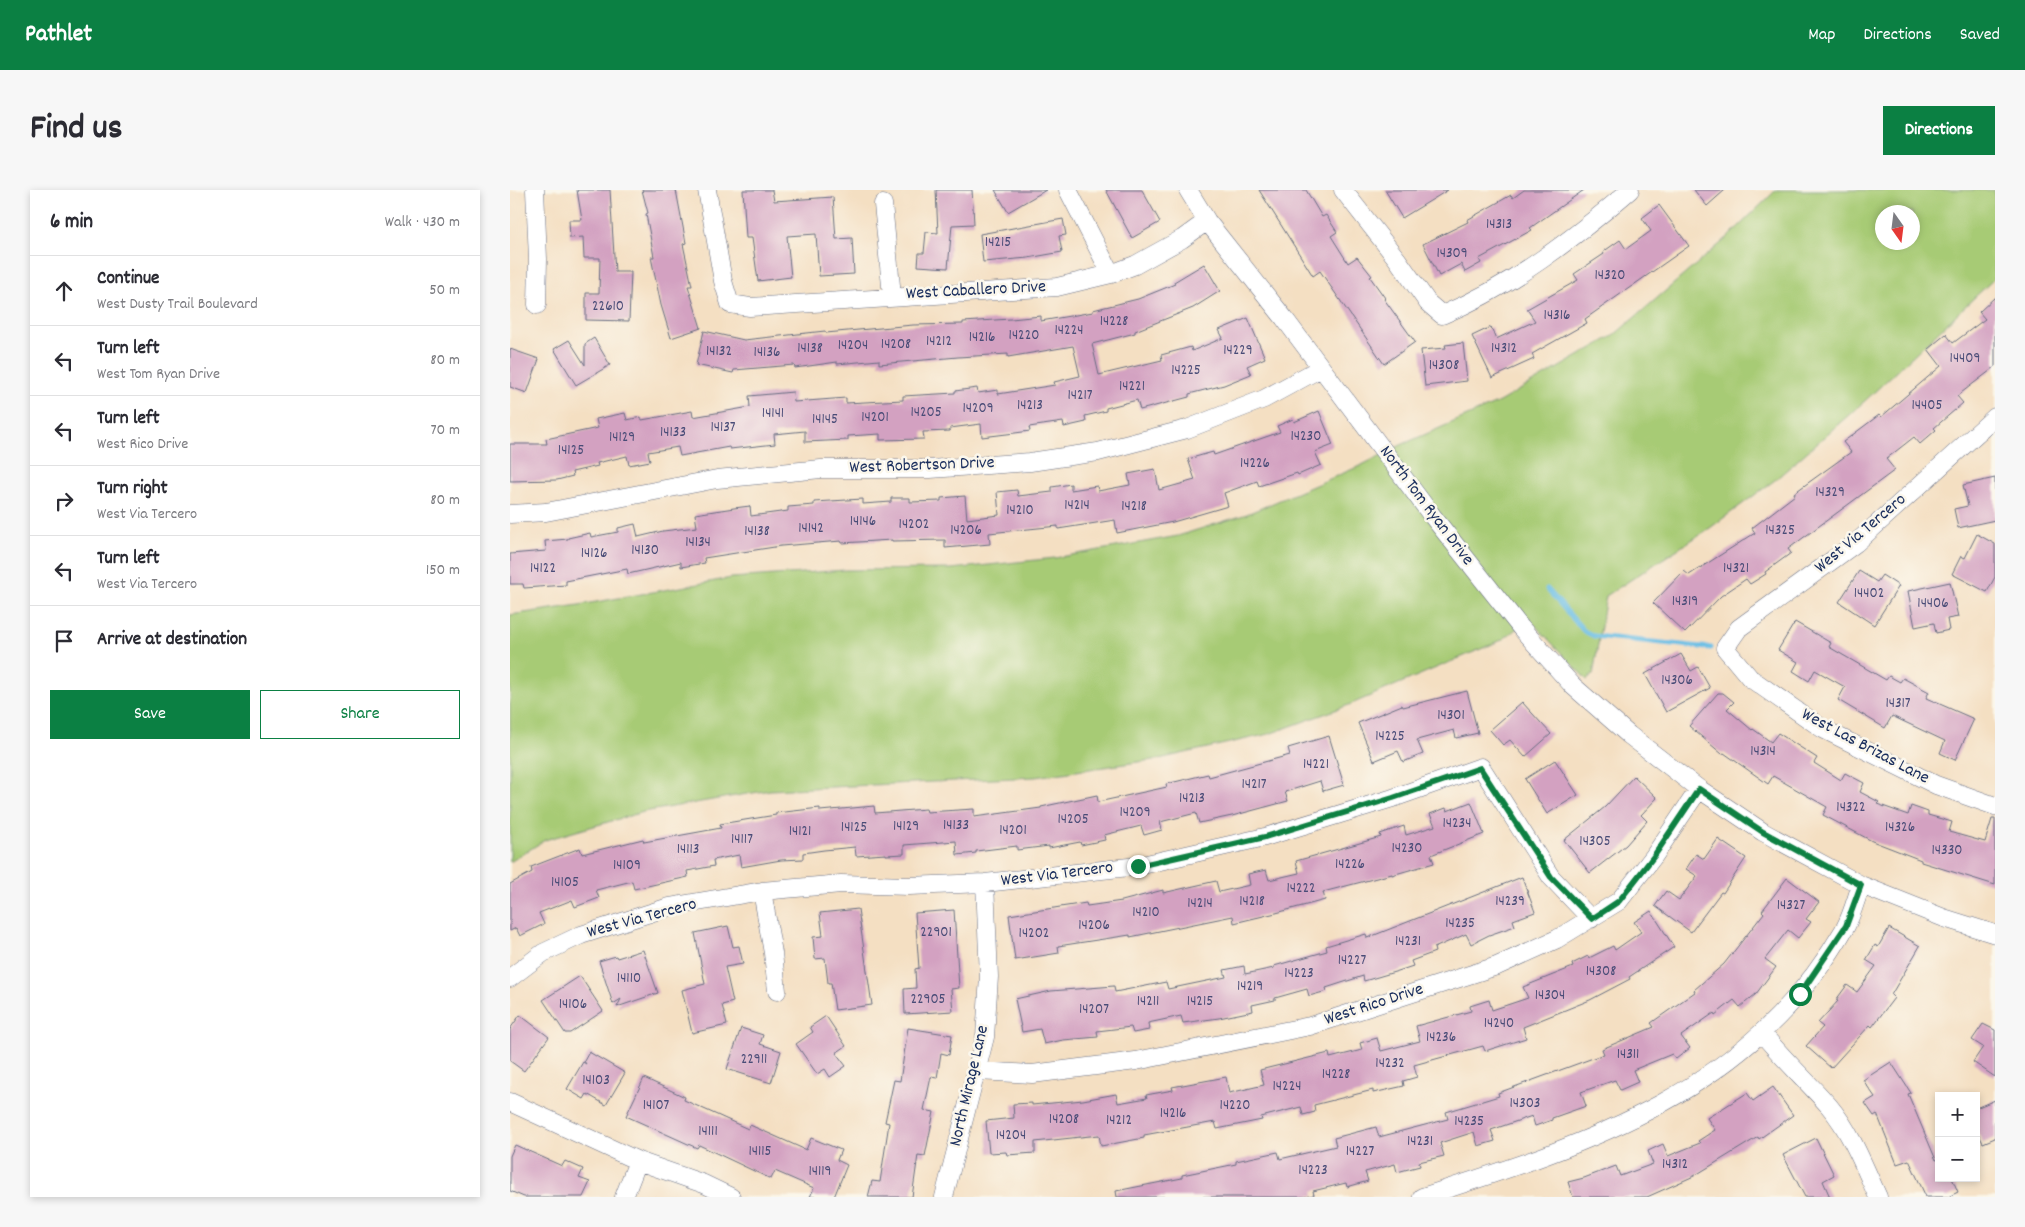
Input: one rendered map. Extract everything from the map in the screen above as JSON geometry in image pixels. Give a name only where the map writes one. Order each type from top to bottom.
[{"type":"street","points":[[535,190],[538,259],[537,305]]},
{"type":"street","name":"West Caballero Drive","points":[[707,190],[723,281],[730,304],[750,307],[1057,286],[1110,274],[1136,265],[1207,221]]},
{"type":"street","points":[[1068,190],[1110,274]]},
{"type":"street","name":"North Tom Ryan Drive","points":[[1188,190],[1207,221],[1478,574],[1521,628],[1573,686],[1629,735],[1699,789],[1763,832],[1861,885],[1944,918],[1995,934]]},
{"type":"street","points":[[1343,190],[1397,259],[1428,303],[1442,315],[1466,305],[1551,255],[1630,190]]},
{"type":"street","points":[[883,204],[892,296]]},
{"type":"street","name":"West Robertson Drive","points":[[510,514],[546,512],[717,479],[821,469],[930,469],[1030,462],[1098,452],[1187,429],[1264,399],[1321,368]]},
{"type":"street","name":"West Via Tercero","points":[[1725,648],[1739,628],[1856,543],[1995,417]]},
{"type":"street","name":"West Las Brizas Lane","points":[[1725,648],[1750,678],[1823,729],[1936,785],[1995,806]]},
{"type":"street","name":"West Via Tercero","points":[[510,978],[543,953],[581,935],[623,920],[669,907],[762,891],[841,884],[909,886],[985,883],[1138,866],[1265,837],[1393,798],[1480,768],[1551,877],[1592,919]]},
{"type":"street","name":"West Rico Drive","points":[[977,1071],[1032,1074],[1136,1061],[1310,1026],[1497,966],[1557,939],[1619,901],[1654,856],[1699,789]]},
{"type":"street","name":"North Mirage Lane","points":[[944,1197],[985,1036],[989,977],[985,883]]},
{"type":"street","points":[[1422,1197],[1560,1151],[1649,1111],[1731,1060],[1762,1033],[1800,994],[1846,926],[1861,885]]},
{"type":"street","points":[[762,891],[773,953],[777,991]]},
{"type":"street","points":[[1762,1033],[1778,1054],[1830,1107],[1845,1128],[1878,1197]]},
{"type":"street","points":[[510,1102],[638,1161],[704,1184],[731,1197]]},
{"type":"street","points":[[624,1197],[638,1161]]},
{"type":"green space","points":[[1776,190],[1995,190],[1995,278],[1867,399],[1775,480],[1710,528],[1606,596],[1593,675],[1587,680],[1529,619],[1502,640],[1349,705],[1269,734],[1159,759],[1035,777],[770,790],[643,812],[545,840],[510,862],[510,615],[732,578],[845,570],[951,569],[1055,558],[1178,536],[1247,514],[1360,466],[1401,445],[1499,402],[1613,336],[1727,238]]},
{"type":"building","points":[[577,190],[610,190],[615,272],[631,272],[629,321],[586,320],[586,293],[599,293],[600,258],[584,258],[583,237],[570,238],[569,220],[582,220]]},
{"type":"building","points":[[642,190],[676,190],[686,243],[683,244],[692,286],[688,286],[701,328],[671,338],[661,305],[651,257],[654,257],[646,214],[648,213]]},
{"type":"building","points":[[743,190],[772,190],[774,201],[833,197],[836,239],[852,238],[854,274],[819,276],[816,234],[787,236],[791,277],[758,281],[752,238],[746,238]]},
{"type":"building","points":[[936,190],[972,190],[974,224],[952,225],[948,268],[918,266],[919,253],[924,253],[926,232],[938,233]]},
{"type":"building","points":[[995,190],[1046,190],[1008,212]]},
{"type":"building","points":[[1106,190],[1142,190],[1160,222],[1132,238]]},
{"type":"building","points":[[1259,190],[1306,190],[1322,217],[1326,215],[1337,232],[1331,236],[1348,263],[1357,257],[1372,276],[1370,277],[1384,299],[1415,342],[1384,364],[1320,271],[1313,276]]},
{"type":"building","points":[[1385,190],[1448,190],[1402,218]]},
{"type":"building","points":[[1524,190],[1584,190],[1530,228],[1532,230],[1479,259],[1481,263],[1465,272],[1461,264],[1439,276],[1423,244],[1468,222],[1467,220],[1511,195],[1513,198]]},
{"type":"building","points":[[1694,190],[1725,190],[1707,206]]},
{"type":"building","points":[[1659,205],[1689,246],[1585,319],[1587,323],[1532,354],[1534,359],[1492,378],[1472,336],[1491,327],[1496,339],[1535,321],[1527,309],[1578,280],[1574,274],[1604,254],[1603,252],[1620,240],[1626,249],[1651,231],[1642,218]]},
{"type":"building","points":[[1063,219],[1066,235],[1059,236],[1062,252],[1028,258],[983,262],[980,234]]},
{"type":"building","points":[[1204,264],[1220,291],[1193,308],[1135,331],[1135,333],[1092,344],[1099,375],[1162,360],[1161,355],[1191,347],[1192,351],[1223,338],[1219,330],[1248,318],[1265,358],[1247,366],[1251,374],[1224,385],[1189,394],[1189,397],[1140,410],[1137,400],[1106,408],[1106,411],[1085,416],[1086,422],[1064,427],[1063,422],[1029,427],[1030,431],[982,437],[981,424],[950,428],[950,431],[923,432],[924,439],[880,440],[880,434],[848,436],[848,440],[805,442],[805,431],[774,434],[775,444],[730,449],[729,447],[680,456],[678,447],[648,452],[650,461],[629,465],[627,456],[597,463],[598,466],[572,472],[573,476],[557,480],[510,481],[510,444],[547,444],[546,439],[598,428],[596,419],[625,413],[627,420],[641,417],[642,420],[692,411],[693,417],[750,407],[749,396],[793,392],[794,402],[846,398],[846,403],[903,400],[903,396],[955,393],[955,391],[977,388],[978,393],[998,390],[998,394],[1055,385],[1054,382],[1080,376],[1073,346],[1008,357],[1008,354],[879,364],[879,360],[837,364],[837,362],[795,368],[794,365],[734,370],[733,373],[696,365],[704,331],[744,340],[825,331],[826,333],[913,325],[963,324],[963,322],[1041,316],[1041,321],[1093,312],[1093,310],[1138,299],[1175,284],[1174,282]]},
{"type":"building","points":[[1995,297],[1995,367],[1957,396],[1963,403],[1934,428],[1936,430],[1920,444],[1914,437],[1886,459],[1895,470],[1788,549],[1791,553],[1765,572],[1766,574],[1750,584],[1746,579],[1721,596],[1685,633],[1653,603],[1684,571],[1689,575],[1755,533],[1752,528],[1795,495],[1794,493],[1851,452],[1843,442],[1879,415],[1881,417],[1941,366],[1928,349],[1946,334],[1953,343],[1985,319],[1979,312]]},
{"type":"building","points":[[594,338],[610,365],[576,385],[554,349],[569,340],[585,365],[585,344]]},
{"type":"building","points":[[1463,343],[1467,381],[1425,386],[1421,350],[1446,348],[1445,345]]},
{"type":"building","points":[[510,349],[539,359],[527,393],[510,387]]},
{"type":"building","points":[[1319,411],[1333,445],[1315,452],[1321,465],[1298,475],[1297,473],[1259,486],[1257,481],[1224,493],[1228,506],[1173,522],[1117,533],[1115,520],[1058,529],[1058,526],[989,533],[990,544],[945,548],[945,540],[892,540],[842,543],[841,541],[781,546],[704,558],[705,563],[681,567],[681,562],[628,574],[627,569],[566,581],[566,585],[524,588],[523,584],[510,584],[510,554],[546,551],[545,541],[568,539],[590,533],[591,537],[618,532],[618,528],[635,524],[638,537],[663,531],[697,527],[695,514],[734,508],[750,506],[751,516],[788,511],[788,507],[814,505],[814,502],[863,499],[863,504],[891,502],[891,498],[910,498],[910,502],[941,501],[941,498],[965,496],[967,519],[999,515],[997,492],[1017,490],[1018,496],[1052,492],[1052,487],[1071,484],[1071,490],[1097,486],[1098,491],[1130,485],[1128,474],[1155,469],[1159,490],[1195,480],[1188,459],[1213,452],[1214,455],[1280,432],[1277,426],[1293,419],[1294,422]]},
{"type":"building","points":[[1995,478],[1995,520],[1958,528],[1954,509],[1968,506],[1963,485]]},
{"type":"building","points":[[1977,534],[1995,544],[1995,577],[1987,592],[1952,574],[1961,556],[1965,558]]},
{"type":"building","points":[[1859,571],[1877,582],[1882,575],[1899,586],[1874,625],[1839,602]]},
{"type":"building","points":[[1950,582],[1958,617],[1947,619],[1949,630],[1936,633],[1934,623],[1915,627],[1908,591]]},
{"type":"building","points":[[1795,622],[1831,643],[1829,647],[1886,680],[1889,676],[1900,682],[1903,678],[1929,692],[1926,698],[1974,719],[1955,760],[1940,753],[1945,741],[1892,716],[1885,728],[1838,700],[1845,687],[1815,670],[1809,681],[1793,671],[1798,662],[1778,650]]},
{"type":"building","points":[[1681,654],[1691,671],[1698,667],[1710,688],[1666,712],[1645,674]]},
{"type":"building","points":[[1467,691],[1478,733],[1456,738],[1454,730],[1417,740],[1423,754],[1403,762],[1398,751],[1374,761],[1358,723],[1402,705],[1403,707]]},
{"type":"building","points":[[1718,693],[1723,693],[1734,702],[1727,709],[1752,730],[1771,742],[1778,733],[1817,758],[1814,763],[1841,780],[1845,773],[1864,783],[1860,792],[1879,802],[1877,804],[1908,815],[1911,806],[1928,812],[1928,815],[1952,822],[1949,832],[1985,842],[1992,819],[1995,819],[1995,885],[1921,862],[1921,860],[1872,841],[1823,815],[1827,807],[1773,776],[1768,784],[1724,753],[1722,754],[1689,726]]},
{"type":"building","points":[[1522,702],[1551,734],[1525,757],[1510,740],[1503,745],[1490,730]]},
{"type":"building","points":[[1329,736],[1344,785],[1323,791],[1320,781],[1285,792],[1288,801],[1232,816],[1199,823],[1196,813],[1160,822],[1162,830],[1144,835],[1141,826],[1104,835],[1105,840],[1081,845],[1080,842],[1049,848],[1049,846],[1017,850],[1017,846],[957,855],[956,841],[904,845],[904,854],[856,856],[855,847],[803,853],[803,859],[781,860],[741,867],[739,855],[713,860],[714,866],[687,871],[688,877],[634,889],[632,881],[596,890],[599,898],[575,907],[572,900],[539,913],[544,924],[520,936],[516,928],[510,931],[510,884],[532,872],[531,867],[580,848],[582,854],[643,839],[644,842],[721,828],[720,824],[776,815],[776,813],[820,808],[820,811],[874,806],[875,813],[926,809],[927,812],[974,809],[974,817],[1041,808],[1097,795],[1098,802],[1167,787],[1166,784],[1208,774],[1209,777],[1290,755],[1288,748]]},
{"type":"building","points":[[1555,760],[1578,795],[1547,814],[1525,779]]},
{"type":"building","points":[[1634,776],[1657,798],[1641,815],[1647,821],[1626,845],[1590,873],[1564,840],[1605,807]]},
{"type":"building","points":[[1471,802],[1484,834],[1431,855],[1434,863],[1323,892],[1325,900],[1234,923],[1233,916],[1130,937],[1130,935],[1058,946],[1059,953],[1015,960],[1009,915],[1086,903],[1087,906],[1122,901],[1163,890],[1163,893],[1216,881],[1219,892],[1250,885],[1248,874],[1266,870],[1269,880],[1299,873],[1296,861],[1381,837],[1380,834],[1404,826],[1406,835],[1435,826],[1430,814],[1446,808],[1447,811]]},
{"type":"building","points":[[1718,839],[1746,858],[1723,893],[1721,892],[1691,932],[1655,906],[1666,891],[1679,900],[1697,876],[1686,869],[1696,854],[1704,859]]},
{"type":"building","points":[[1522,877],[1535,912],[1513,920],[1515,926],[1489,935],[1471,944],[1466,934],[1434,948],[1435,952],[1411,961],[1413,966],[1398,971],[1364,981],[1363,976],[1326,988],[1327,991],[1309,996],[1307,989],[1275,998],[1275,1000],[1252,1005],[1253,1011],[1183,1023],[1181,1016],[1148,1023],[1149,1030],[1133,1033],[1131,1027],[1097,1031],[1098,1037],[1063,1040],[1044,1044],[1040,1029],[1022,1032],[1015,999],[1051,991],[1114,986],[1115,992],[1166,982],[1168,989],[1226,977],[1224,970],[1244,966],[1245,974],[1274,968],[1274,966],[1327,951],[1326,946],[1366,934],[1367,938]]},
{"type":"building","points":[[1787,878],[1819,902],[1806,919],[1811,922],[1798,938],[1788,930],[1765,959],[1776,967],[1756,994],[1740,1007],[1734,1000],[1715,1015],[1714,1013],[1681,1036],[1690,1048],[1676,1059],[1672,1054],[1633,1070],[1638,1082],[1620,1090],[1615,1080],[1581,1092],[1586,1106],[1552,1118],[1552,1120],[1535,1126],[1532,1116],[1491,1130],[1495,1141],[1478,1146],[1474,1132],[1440,1143],[1444,1156],[1419,1162],[1420,1166],[1397,1172],[1395,1164],[1365,1172],[1368,1181],[1347,1187],[1346,1183],[1313,1191],[1314,1195],[1305,1197],[1117,1197],[1116,1191],[1182,1178],[1182,1175],[1236,1164],[1236,1161],[1278,1152],[1280,1159],[1336,1146],[1334,1138],[1376,1127],[1379,1137],[1448,1119],[1446,1112],[1499,1096],[1498,1093],[1604,1054],[1602,1049],[1654,1027],[1651,1023],[1695,992],[1694,990],[1724,964],[1764,913],[1762,911]]},
{"type":"building","points":[[858,909],[872,1005],[835,1010],[831,983],[828,983],[825,958],[815,959],[813,937],[823,936],[820,913]]},
{"type":"building","points":[[954,910],[959,988],[951,989],[953,1011],[905,1014],[904,989],[916,988],[915,969],[919,968],[915,913]]},
{"type":"building","points":[[1651,911],[1674,947],[1629,977],[1630,979],[1590,1000],[1523,1027],[1526,1038],[1485,1051],[1483,1046],[1414,1065],[1417,1077],[1403,1081],[1404,1086],[1373,1093],[1373,1090],[1314,1105],[1315,1112],[1303,1115],[1301,1107],[1261,1117],[1262,1120],[1217,1129],[1215,1122],[1144,1135],[1144,1138],[1101,1146],[1099,1135],[1035,1142],[1035,1153],[1007,1155],[1006,1152],[989,1153],[986,1121],[1014,1118],[1013,1104],[1032,1103],[1032,1105],[1083,1100],[1116,1094],[1118,1103],[1147,1098],[1146,1095],[1173,1090],[1172,1087],[1226,1077],[1229,1093],[1264,1085],[1260,1070],[1329,1053],[1330,1058],[1362,1050],[1360,1043],[1377,1038],[1381,1051],[1420,1041],[1416,1026],[1471,1011],[1470,1006],[1489,1000],[1492,1010],[1528,998],[1523,987],[1573,967],[1572,964],[1588,956],[1589,958],[1613,946],[1615,950],[1641,932],[1634,922]]},
{"type":"building","points":[[728,926],[733,947],[739,946],[743,964],[725,967],[733,1002],[722,1005],[727,1025],[692,1033],[682,990],[705,984],[695,933]]},
{"type":"building","points":[[1889,928],[1920,946],[1891,995],[1894,998],[1872,1027],[1870,1025],[1831,1068],[1806,1046],[1823,1027],[1818,1023],[1838,1001],[1836,1000],[1847,985],[1857,992],[1876,966],[1866,960],[1875,945],[1878,947]]},
{"type":"building","points":[[643,950],[658,993],[617,1007],[621,999],[613,1004],[599,961]]},
{"type":"building","points":[[580,976],[603,1011],[570,1033],[565,1033],[543,1000]]},
{"type":"building","points":[[520,1015],[549,1037],[524,1071],[510,1061],[510,1029]]},
{"type":"building","points":[[826,1016],[846,1046],[836,1053],[846,1066],[830,1077],[825,1069],[817,1074],[796,1044],[813,1032],[810,1027]]},
{"type":"building","points":[[1983,1024],[1995,1030],[1995,1077],[1973,1062],[1983,1047],[1972,1040]]},
{"type":"building","points":[[741,1028],[763,1035],[760,1044],[781,1051],[771,1083],[727,1069]]},
{"type":"building","points":[[908,1028],[952,1035],[949,1055],[941,1053],[937,1078],[931,1077],[924,1110],[934,1112],[925,1156],[918,1155],[912,1197],[868,1197],[872,1181],[880,1182],[889,1123],[885,1122],[894,1080],[900,1081]]},
{"type":"building","points":[[589,1052],[625,1073],[606,1105],[587,1094],[584,1099],[567,1089],[583,1062],[586,1064],[584,1061]]},
{"type":"building","points":[[1891,1062],[1911,1093],[1908,1094],[1935,1158],[1935,1182],[1954,1182],[1958,1192],[1948,1197],[1926,1197],[1909,1160],[1897,1164],[1877,1114],[1874,1116],[1865,1103],[1875,1097],[1863,1080]]},
{"type":"building","points":[[644,1078],[685,1097],[684,1100],[748,1129],[750,1125],[806,1150],[811,1138],[841,1150],[837,1160],[847,1165],[834,1197],[810,1197],[814,1188],[775,1171],[771,1179],[699,1145],[697,1148],[626,1116]]},
{"type":"building","points":[[1773,1087],[1793,1115],[1759,1139],[1758,1137],[1694,1176],[1647,1197],[1573,1197],[1568,1182],[1616,1166],[1620,1176],[1653,1164],[1648,1151],[1663,1144],[1668,1156],[1700,1143],[1698,1141],[1715,1130],[1707,1118],[1747,1093],[1753,1101]]},
{"type":"building","points":[[1995,1100],[1995,1138],[1983,1143],[1980,1137],[1980,1106]]},
{"type":"building","points":[[1816,1138],[1834,1175],[1823,1181],[1830,1197],[1805,1197],[1783,1155]]},
{"type":"building","points":[[515,1145],[562,1166],[565,1161],[583,1169],[579,1178],[590,1182],[583,1197],[524,1197],[510,1191],[510,1156]]},
{"type":"waterway","points":[[1547,589],[1584,631],[1594,636],[1711,648]]},
{"type":"route","points":[[1138,866],[1265,837],[1393,798],[1480,768],[1551,877],[1592,919],[1619,901],[1654,856],[1699,789],[1763,832],[1861,885],[1846,926],[1800,994]]}]
